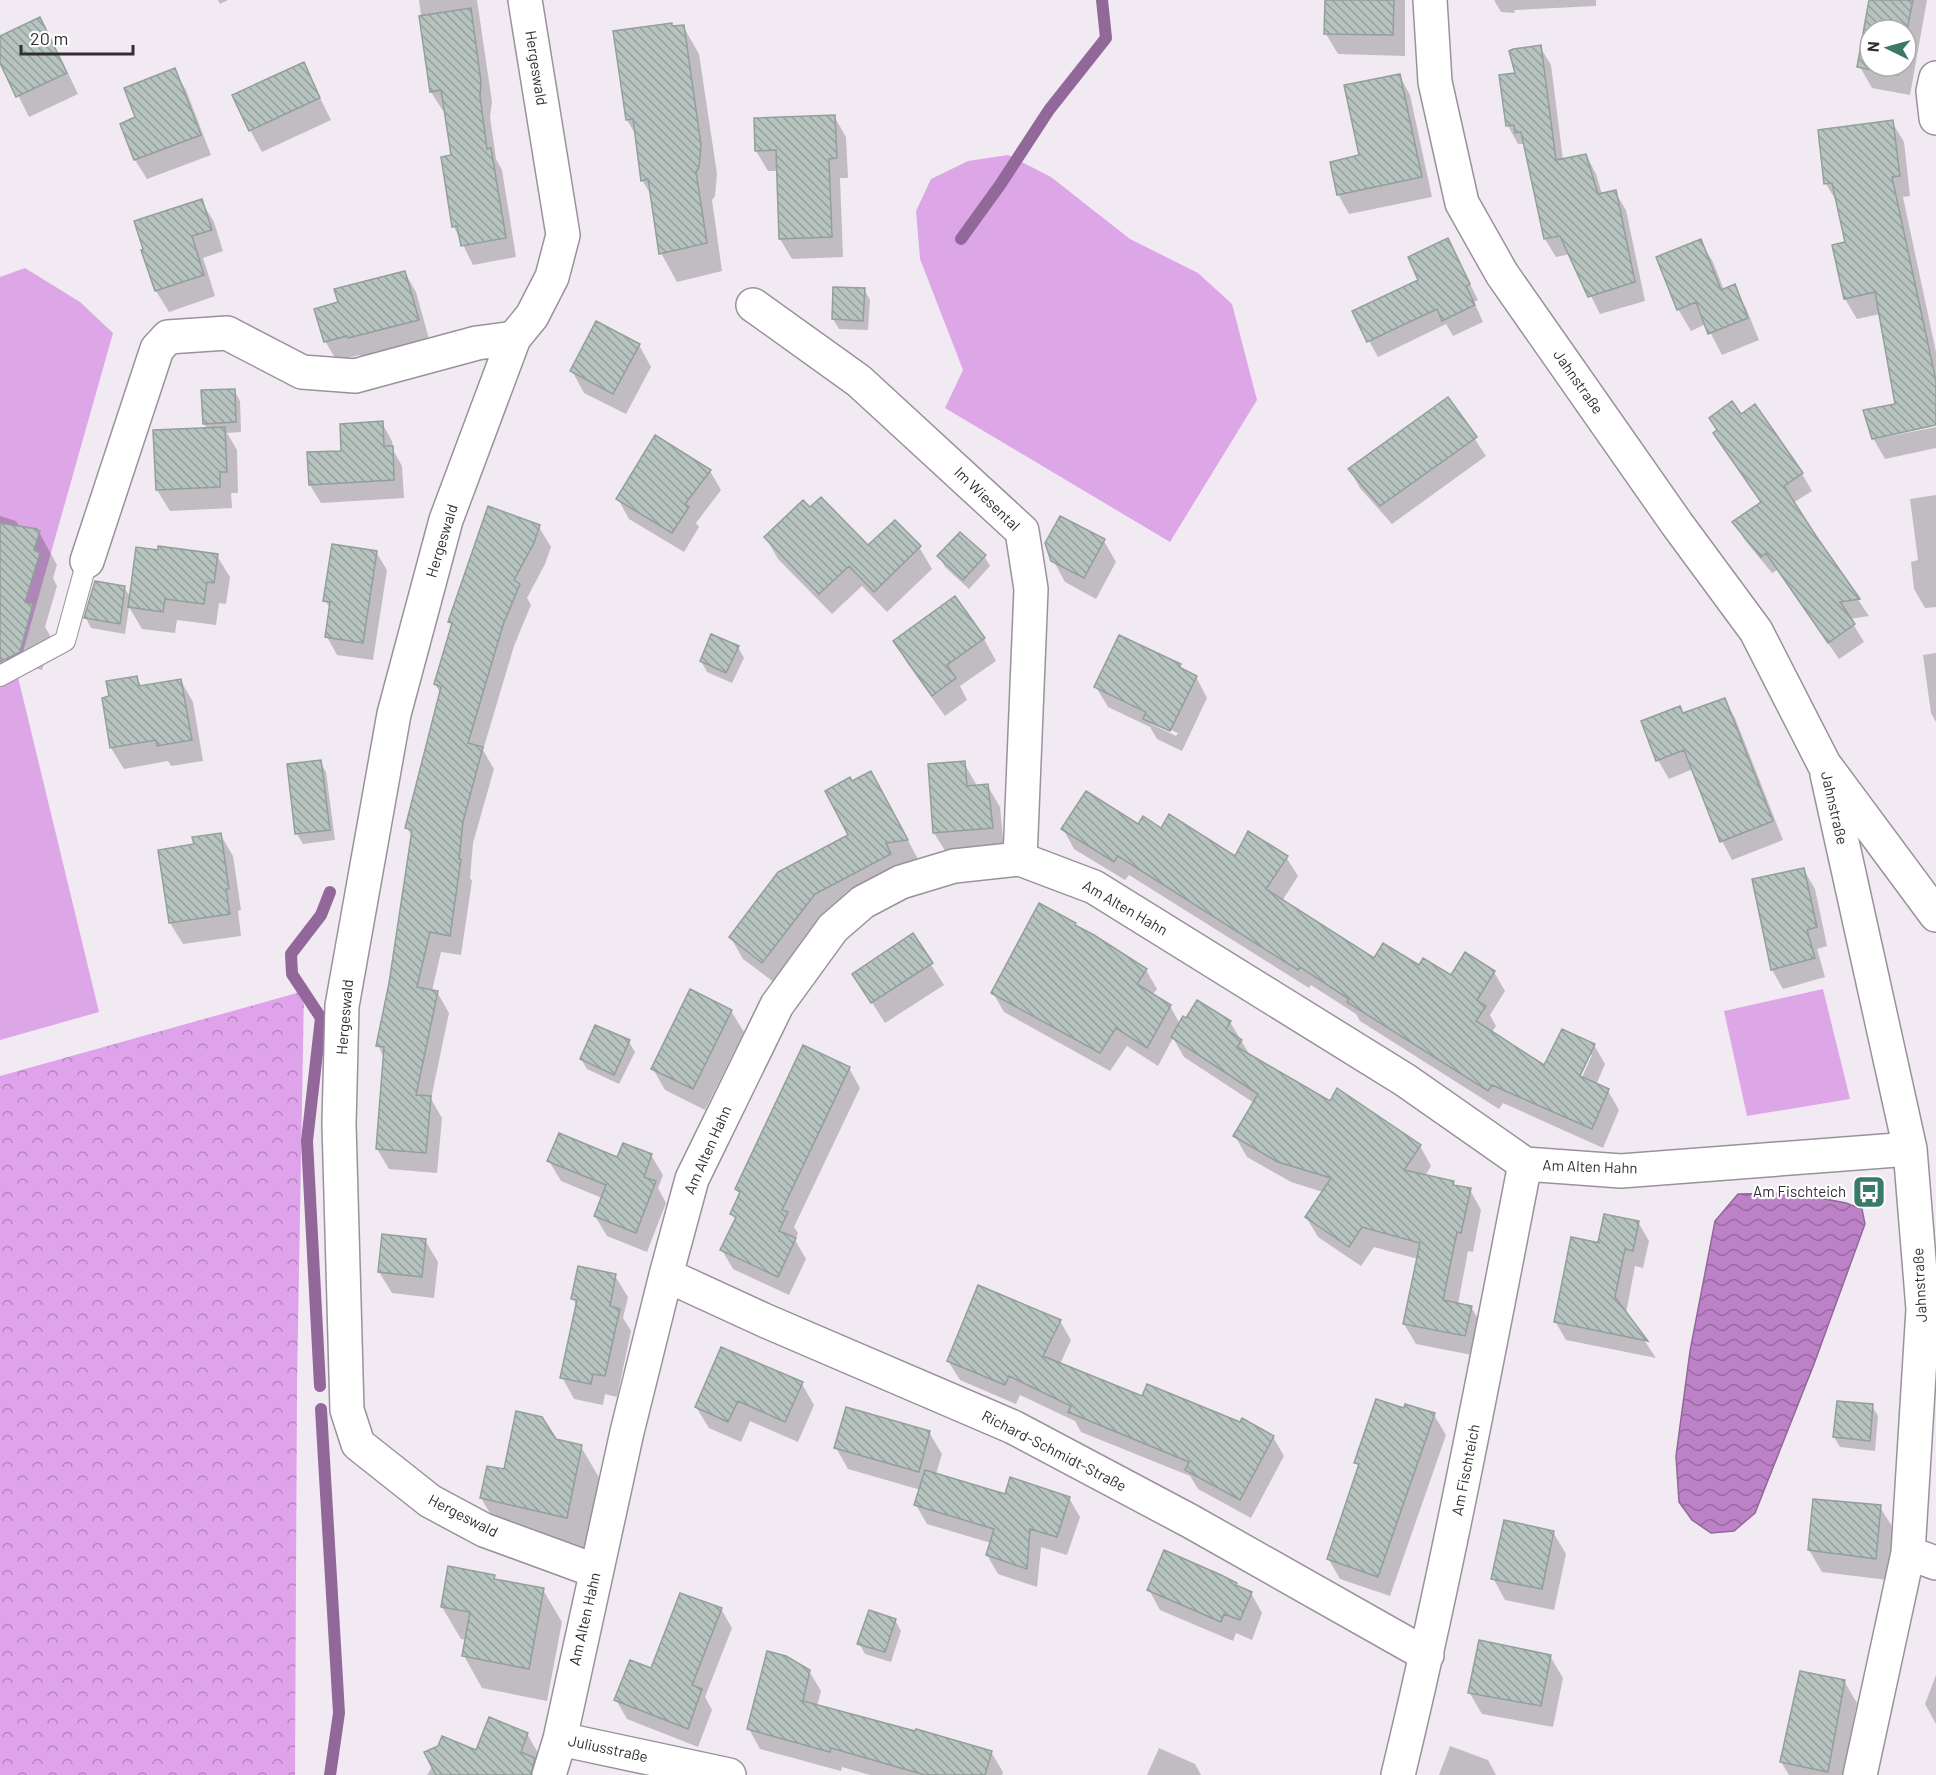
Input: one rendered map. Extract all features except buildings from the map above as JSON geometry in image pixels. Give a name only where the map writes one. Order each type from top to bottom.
[{"type":"street","name":"Hergeswald","points":[[525,0],[563,235],[552,277],[532,316],[514,338],[446,520],[394,714],[342,1006],[339,1124],[347,1410],[358,1444],[430,1501],[484,1530],[596,1571]]},
{"type":"street","name":"Jahnstraße","points":[[1430,0],[1436,82],[1462,203],[1502,274],[1677,525],[1756,632],[1824,764],[1936,915]]},
{"type":"street","points":[[1936,78],[1933,91],[1936,118]]},
{"type":"street","name":"Im Wiesental","points":[[753,305],[859,381],[1022,531],[1031,589],[1020,859]]},
{"type":"street","points":[[87,561],[157,349],[168,338],[227,333],[303,372],[355,376],[477,342],[514,338]]},
{"type":"street","name":"Jahnstraße","points":[[1824,764],[1910,1149],[1923,1309],[1922,1558],[1860,1775]]},
{"type":"street","name":"Am Alten Hahn","points":[[560,1739],[627,1432],[692,1179],[777,1005],[833,928],[863,902],[901,882],[954,866],[1020,859],[1094,887],[1405,1080],[1525,1164],[1621,1170],[1910,1149]]},
{"type":"street","name":"Am Fischteich","points":[[1398,1775],[1427,1655],[1459,1505],[1525,1164]]},
{"type":"street","name":"Richard-Schmidt-Straße","points":[[666,1275],[766,1321],[1013,1427],[1190,1521],[1427,1655]]},
{"type":"street","name":"Juliusstraße","points":[[549,1775],[560,1739],[729,1775]]},
{"type":"lane","points":[[0,676],[65,641],[87,561]]},
{"type":"shaded area","points":[[1008,155],[1051,177],[1130,239],[1198,273],[1232,304],[1257,400],[1170,542],[945,408],[963,370],[920,259],[916,211],[931,179],[968,161]]},
{"type":"shaded area","points":[[25,268],[80,302],[113,333],[17,673],[99,1012],[0,1040],[0,277]]},
{"type":"shaded area","points":[[1823,989],[1850,1099],[1747,1116],[1724,1011]]},
{"type":"green space","points":[[304,991],[297,1384],[295,1775],[0,1775],[0,1076]]},
{"type":"water","points":[[1794,1193],[1846,1203],[1862,1209],[1865,1224],[1814,1364],[1755,1513],[1734,1531],[1711,1533],[1692,1520],[1679,1502],[1676,1456],[1690,1351],[1715,1221],[1738,1194]]},
{"type":"waterway","points":[[961,239],[1049,110],[1106,38],[1102,0]]},
{"type":"waterway","points":[[320,1386],[307,1141],[321,1018],[292,974],[291,954],[321,915],[330,892]]},
{"type":"waterway","points":[[321,1409],[339,1713],[330,1775]]},
{"type":"place","name":"Am Fischteich","points":[[1869,1192]]}]
